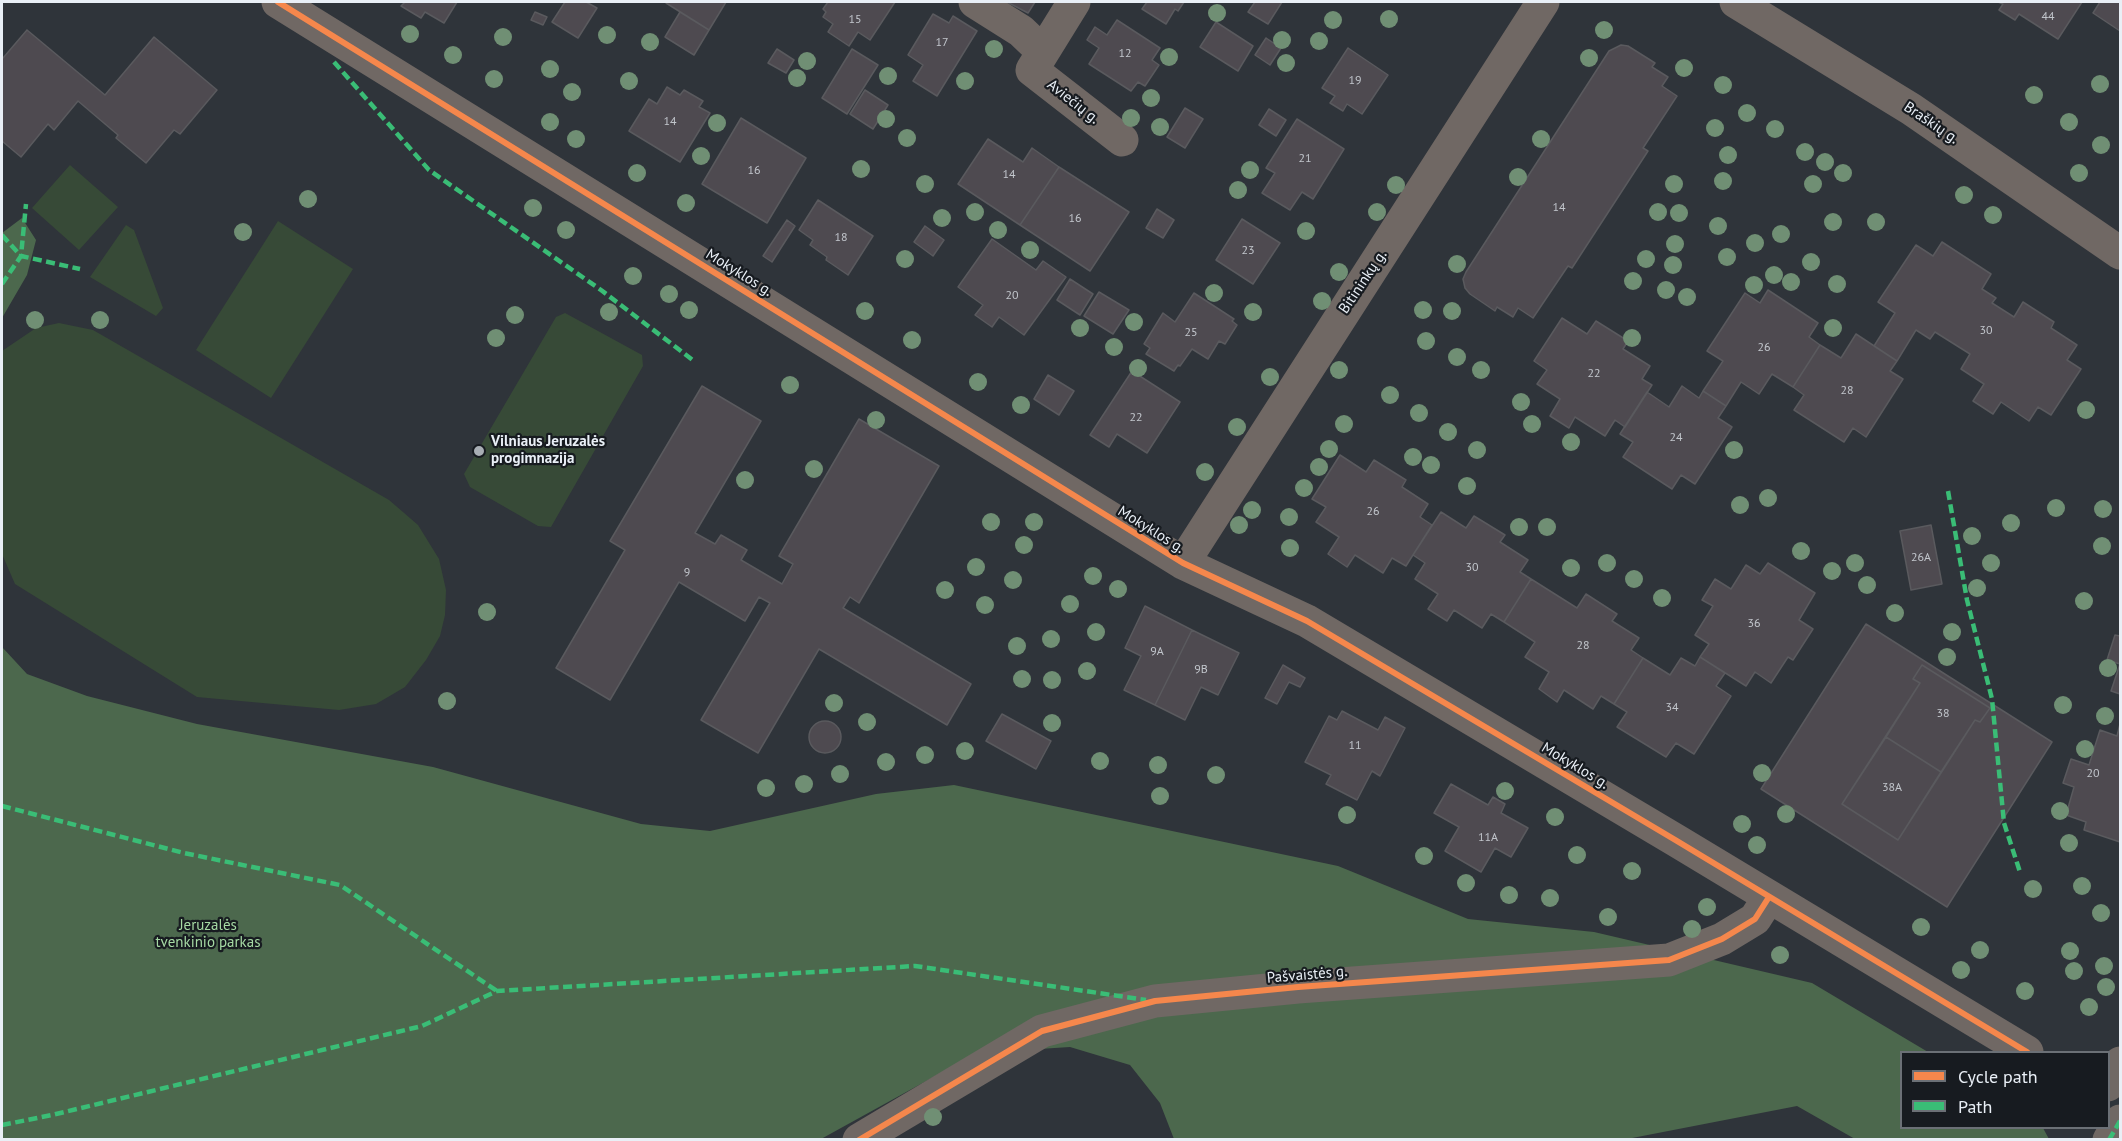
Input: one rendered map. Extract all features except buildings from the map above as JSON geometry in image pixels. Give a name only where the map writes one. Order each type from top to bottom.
[{"type":"street","name":"Mokyklos g.","points":[[278,2],[1183,563],[1307,621],[2024,1051]]},
{"type":"street","points":[[975,2],[1021,31],[1043,52]]},
{"type":"street","name":"Aviečių g.","points":[[1074,2],[1032,70],[1122,140]]},
{"type":"street","name":"Bitininkų g.","points":[[1183,563],[1543,2]]},
{"type":"street","name":"Braškių g.","points":[[1736,2],[1911,109],[2121,253]]},
{"type":"street","name":"Pašvaistės g.","points":[[860,1140],[1042,1031],[1155,1001],[1309,986],[1669,960],[1722,939],[1755,919],[1769,897]]},
{"type":"street","points":[[2110,1083],[2121,1064]]},
{"type":"street","points":[[2109,1140],[2121,1121]]},
{"type":"green space","points":[[70,165],[118,207],[79,250],[32,208]]},
{"type":"green space","points":[[22,218],[36,240],[27,275],[2,318],[2,233]]},
{"type":"green space","points":[[278,221],[353,269],[271,398],[196,350]]},
{"type":"green space","points":[[126,225],[134,230],[163,308],[156,316],[90,277]]},
{"type":"green space","points":[[565,313],[642,355],[643,366],[551,527],[538,526],[470,487],[464,474],[556,317]]},
{"type":"green space","points":[[59,323],[93,330],[389,500],[418,525],[439,559],[446,590],[445,615],[440,636],[426,660],[405,687],[376,704],[339,710],[197,697],[15,584],[2,554],[2,351],[36,328]]},
{"type":"green space","name":"Jeruzalės tvenkinio parkas","points":[[2,647],[27,674],[87,696],[197,724],[433,767],[641,824],[710,831],[876,794],[954,785],[1338,866],[1468,919],[1594,932],[1812,983],[1926,1051],[1900,1051],[1900,1129],[2044,1129],[2049,1139],[1855,1139],[1797,1106],[1627,1139],[1174,1139],[1160,1103],[1130,1065],[1070,1047],[977,1053],[821,1139],[2,1139]]},
{"type":"marked path","points":[[334,62],[429,170],[601,290],[694,361]]},
{"type":"marked path","points":[[2,284],[21,256],[26,204]]},
{"type":"marked path","points":[[2,235],[21,256],[80,269]]},
{"type":"marked path","points":[[1948,491],[1967,600],[1992,699],[2004,823],[2020,872]]},
{"type":"marked path","points":[[2,806],[184,853],[340,885],[497,991]]},
{"type":"marked path","points":[[2,1125],[422,1026],[497,991],[915,966],[1146,1000]]},
{"type":"marked path","points":[[2109,1140],[2120,1121]]},
{"type":"cycle path","points":[[278,2],[1183,563],[1307,621],[2025,1051]]},
{"type":"cycle path","points":[[859,1140],[1042,1031],[1155,1001],[1298,987],[1669,960],[1722,939],[1755,919],[1769,897]]},
{"type":"place","name":"Vilniaus Jeruzalės progimnazija","points":[[479,451]]}]
